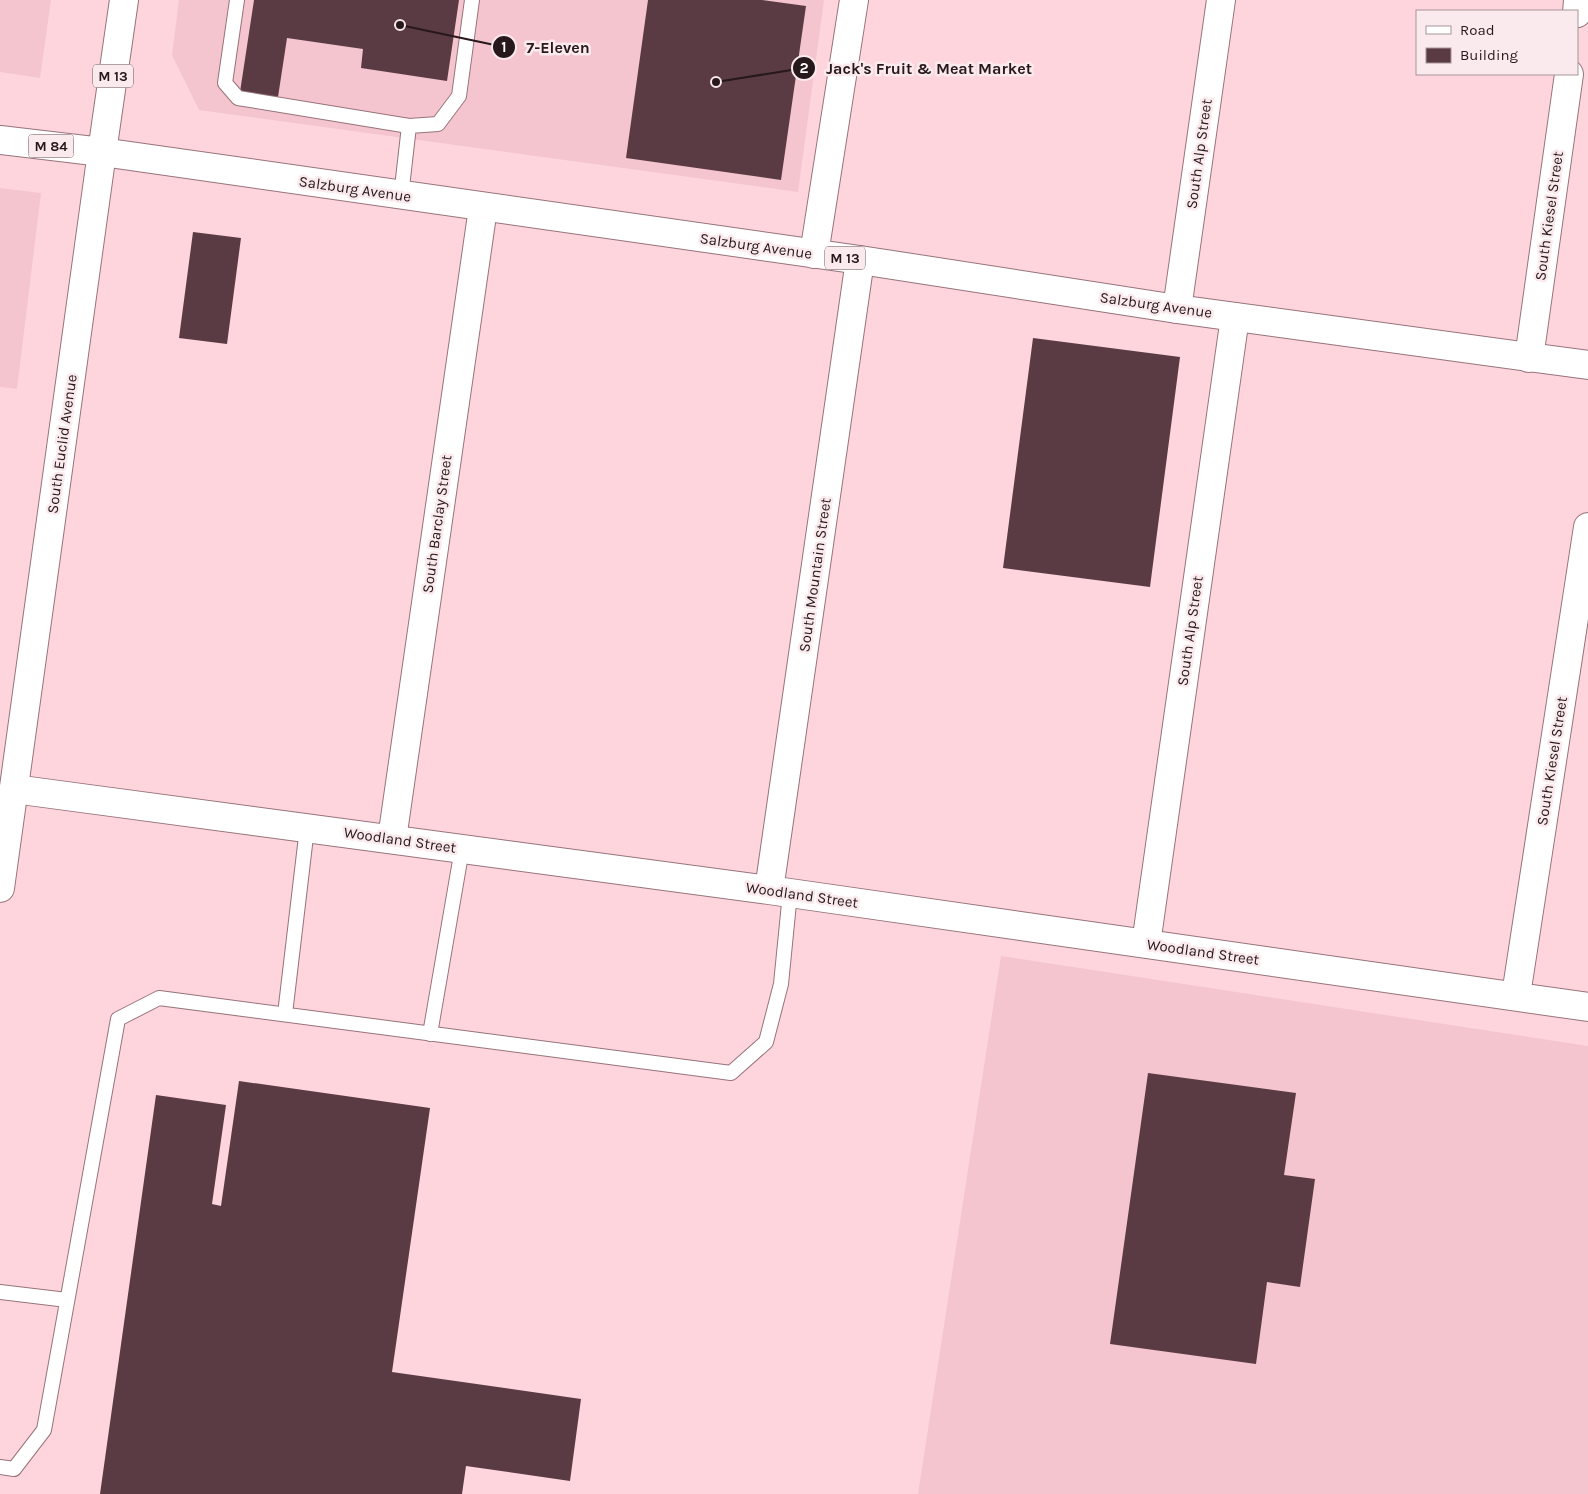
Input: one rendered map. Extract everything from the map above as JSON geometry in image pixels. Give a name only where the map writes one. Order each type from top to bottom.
[{"type":"street","name":"South Euclid Avenue","points":[[0,888],[124,0]]},
{"type":"street","points":[[814,254],[854,0]]},
{"type":"street","name":"South Alp Street","points":[[1177,309],[1221,0]]},
{"type":"street","name":"South Kiesel Street","points":[[1530,358],[1569,75]]},
{"type":"street","name":"M 84","points":[[0,140],[102,152]]},
{"type":"street","name":"Salzburg Avenue","points":[[102,152],[483,208],[860,260],[1177,309],[1588,366]]},
{"type":"street","name":"South Barclay Street","points":[[392,839],[483,208]]},
{"type":"street","name":"South Mountain Street","points":[[780,891],[860,260]]},
{"type":"street","name":"South Alp Street","points":[[1146,944],[1235,317]]},
{"type":"street","name":"South Kiesel Street","points":[[1516,995],[1588,527]]},
{"type":"street","name":"Woodland Street","points":[[14,789],[780,891],[1516,995],[1588,1007]]},
{"type":"lane","points":[[237,0],[225,83],[238,98],[408,126],[438,124],[459,96],[472,0]]},
{"type":"lane","points":[[401,196],[408,126]]},
{"type":"lane","points":[[285,1014],[306,828]]},
{"type":"lane","points":[[430,1034],[462,849]]},
{"type":"lane","points":[[0,1467],[14,1468],[44,1430],[118,1019],[159,998],[732,1074],[766,1042],[781,984],[780,891]]},
{"type":"lane","points":[[0,1292],[67,1300]]},
{"type":"shaded area","points":[[0,0],[51,0],[40,78],[0,72]]},
{"type":"shaded area","points":[[179,0],[824,0],[798,192],[199,110],[172,55]]},
{"type":"shaded area","points":[[0,188],[41,193],[17,389],[0,387]]},
{"type":"shaded area","points":[[1001,956],[1588,1046],[1588,1494],[918,1494]]},
{"type":"building","points":[[254,0],[459,0],[447,81],[361,68],[363,49],[287,38],[278,97],[240,92]]},
{"type":"building","points":[[648,0],[762,0],[806,6],[781,180],[626,158]]},
{"type":"building","points":[[193,232],[241,238],[227,344],[179,338]]},
{"type":"building","points":[[1033,338],[1180,357],[1150,587],[1003,568]]},
{"type":"building","points":[[1148,1073],[1296,1093],[1284,1175],[1315,1179],[1300,1287],[1267,1282],[1256,1364],[1110,1344]]},
{"type":"building","points":[[239,1081],[430,1108],[392,1372],[581,1399],[570,1481],[466,1466],[462,1494],[100,1494],[156,1095],[226,1105],[212,1204],[221,1206]]},
{"type":"place","name":"7-Eleven","points":[[400,25]]},
{"type":"place","name":"Jack's Fruit & Meat Market","points":[[716,82]]}]
